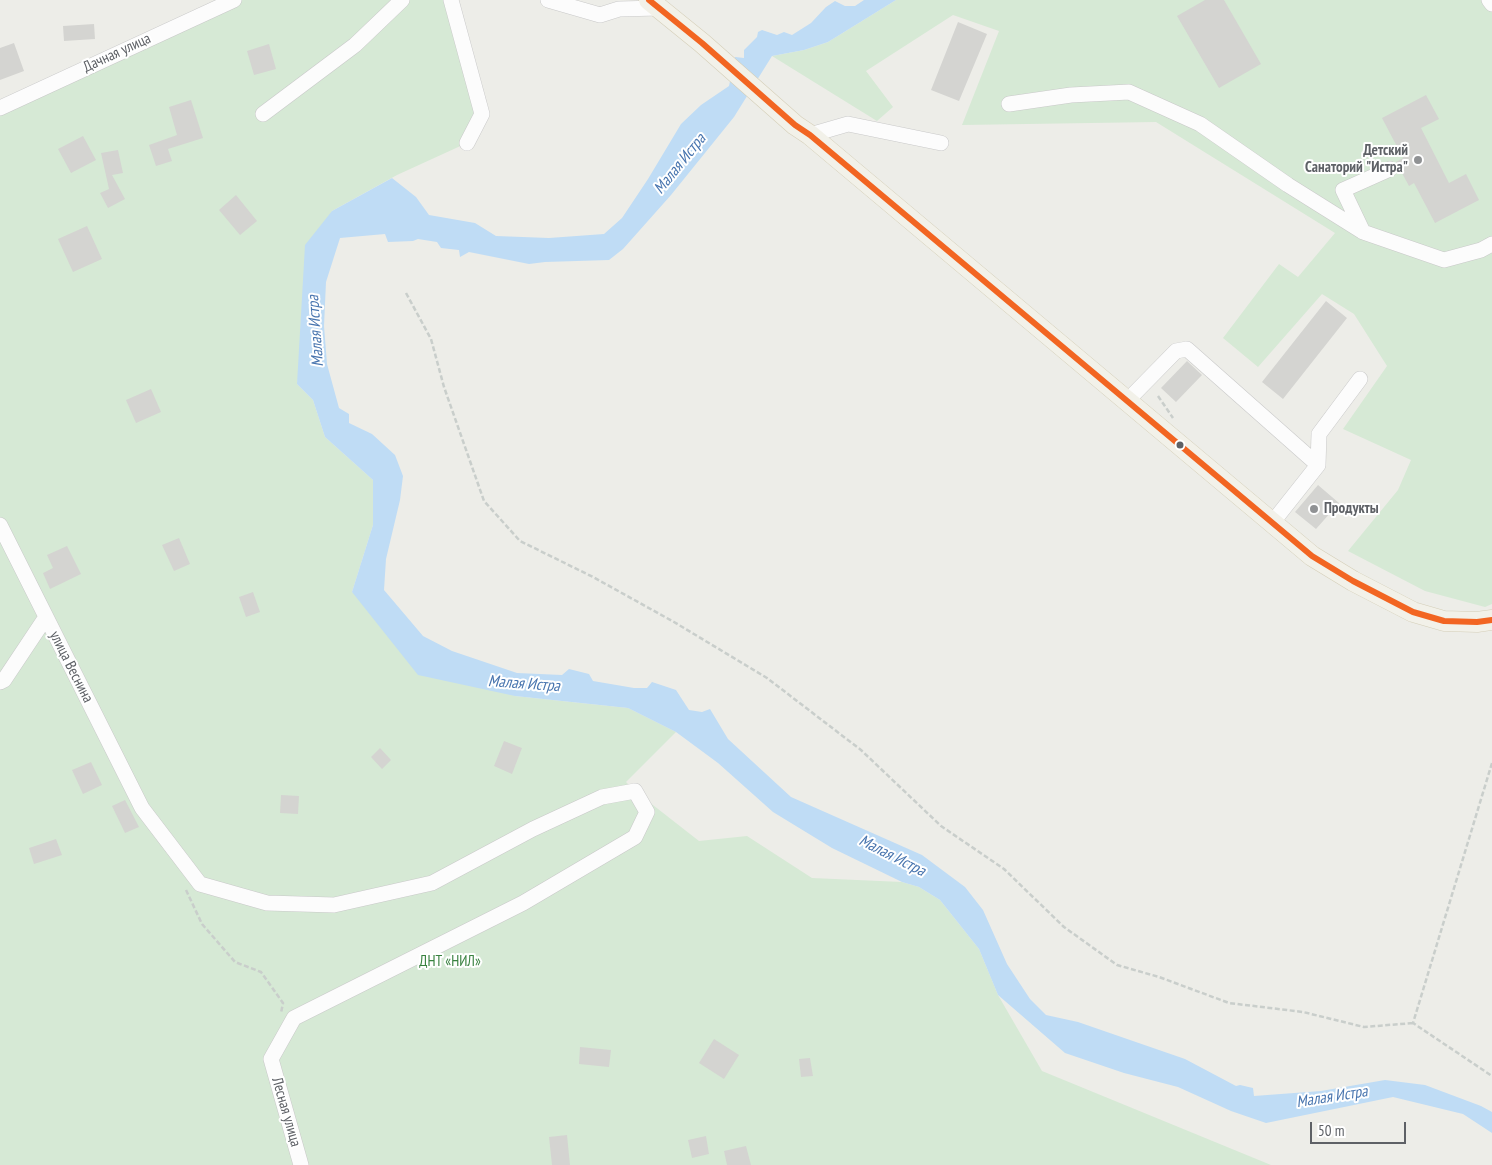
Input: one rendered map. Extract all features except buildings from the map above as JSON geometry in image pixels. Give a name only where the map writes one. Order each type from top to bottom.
[{"type":"main road","points":[[654,4],[1126,402],[1312,556],[1353,581],[1413,612],[1444,621],[1477,622],[1492,620]]},
{"type":"street","name":"Дачная улица","points":[[0,108],[234,0]]},
{"type":"street","points":[[263,114],[356,45],[402,0]]},
{"type":"street","points":[[450,0],[482,114],[467,142]]},
{"type":"street","points":[[548,0],[600,15],[654,4]]},
{"type":"street","points":[[1489,0],[1492,4]]},
{"type":"street","points":[[1009,104],[1071,96],[1129,92],[1200,124],[1288,185],[1363,232],[1444,260],[1481,250],[1492,244]]},
{"type":"street","points":[[802,130],[848,124],[942,143]]},
{"type":"street","points":[[1363,232],[1343,190],[1390,169]]},
{"type":"street","points":[[1126,402],[1176,351],[1187,349],[1318,465]]},
{"type":"street","points":[[1272,523],[1318,465],[1319,434],[1360,380]]},
{"type":"street","name":"улица Веснина","points":[[0,525],[142,808],[200,884],[267,903],[334,905],[432,883],[533,829],[602,797],[635,791],[647,812],[635,837],[523,903],[294,1018],[271,1059]]},
{"type":"street","points":[[0,682],[4,680],[46,617]]},
{"type":"street","name":"Лесная улица","points":[[271,1059],[301,1165]]},
{"type":"path","points":[[406,293],[430,339],[444,387],[484,501],[520,541],[609,586],[674,622],[767,678],[861,750],[941,826],[1004,869],[1064,927],[1117,965],[1159,977],[1229,1003],[1303,1012],[1364,1027],[1413,1023],[1492,1076]]},
{"type":"path","points":[[1413,1023],[1492,763]]},
{"type":"path","points":[[182,883],[202,924],[235,962],[261,972],[283,1003],[279,1021]]},
{"type":"green space","name":"ДНТ «НИЛ»","points":[[234,0],[451,0],[482,114],[467,143],[397,175],[332,211],[297,384],[313,400],[325,437],[373,480],[373,525],[352,592],[515,696],[628,708],[676,732],[626,782],[699,841],[747,836],[812,878],[902,882],[919,887],[940,900],[979,949],[998,995],[1042,1071],[1271,1165],[0,1165],[0,108]]},
{"type":"green space","points":[[896,0],[1492,0],[1492,604],[1485,607],[1425,591],[1348,551],[1398,490],[1411,460],[1343,429],[1387,366],[1354,314],[1322,294],[1258,367],[1223,338],[1279,264],[1298,277],[1335,233],[1156,122],[962,125],[999,31],[953,15],[866,71],[893,107],[877,121],[772,56],[804,50],[828,42]]},
{"type":"water","name":"Малая Истра","points":[[864,0],[896,0],[828,42],[804,50],[772,56],[734,117],[671,195],[623,249],[609,260],[529,264],[469,252],[460,257],[459,250],[441,248],[437,242],[418,239],[388,242],[385,234],[340,238],[326,282],[324,326],[327,364],[339,408],[349,414],[349,423],[372,434],[395,455],[403,476],[400,500],[386,559],[384,590],[423,636],[452,651],[517,673],[562,675],[569,669],[589,674],[593,681],[634,688],[647,688],[652,682],[676,690],[689,710],[702,712],[710,709],[728,739],[791,797],[922,855],[965,887],[983,910],[1007,964],[1030,999],[1046,1015],[1078,1022],[1185,1059],[1236,1086],[1253,1088],[1254,1096],[1321,1091],[1385,1080],[1425,1085],[1492,1112],[1492,1133],[1463,1114],[1393,1097],[1266,1123],[1231,1111],[1178,1087],[1124,1073],[1065,1053],[998,995],[979,949],[940,900],[919,887],[902,882],[832,848],[773,812],[718,763],[676,732],[628,708],[515,696],[418,675],[352,592],[373,525],[373,480],[325,437],[313,400],[297,384],[305,245],[332,211],[392,178],[416,197],[429,215],[475,223],[496,236],[549,238],[604,234],[622,218],[681,124],[701,105],[729,86],[735,57],[744,58],[744,50],[757,37],[758,32],[762,30],[777,35],[784,32],[792,35],[811,23],[826,7],[835,1],[845,6],[855,6]]},
{"type":"transit line","points":[[649,0],[702,43],[795,125],[810,135],[1312,556],[1353,581],[1413,612],[1444,621],[1477,622],[1492,620]]},
{"type":"place","name":"Детский Санаторий \"Истра\"","points":[[1418,160]]},
{"type":"place","name":"Продукты","points":[[1314,509]]}]
